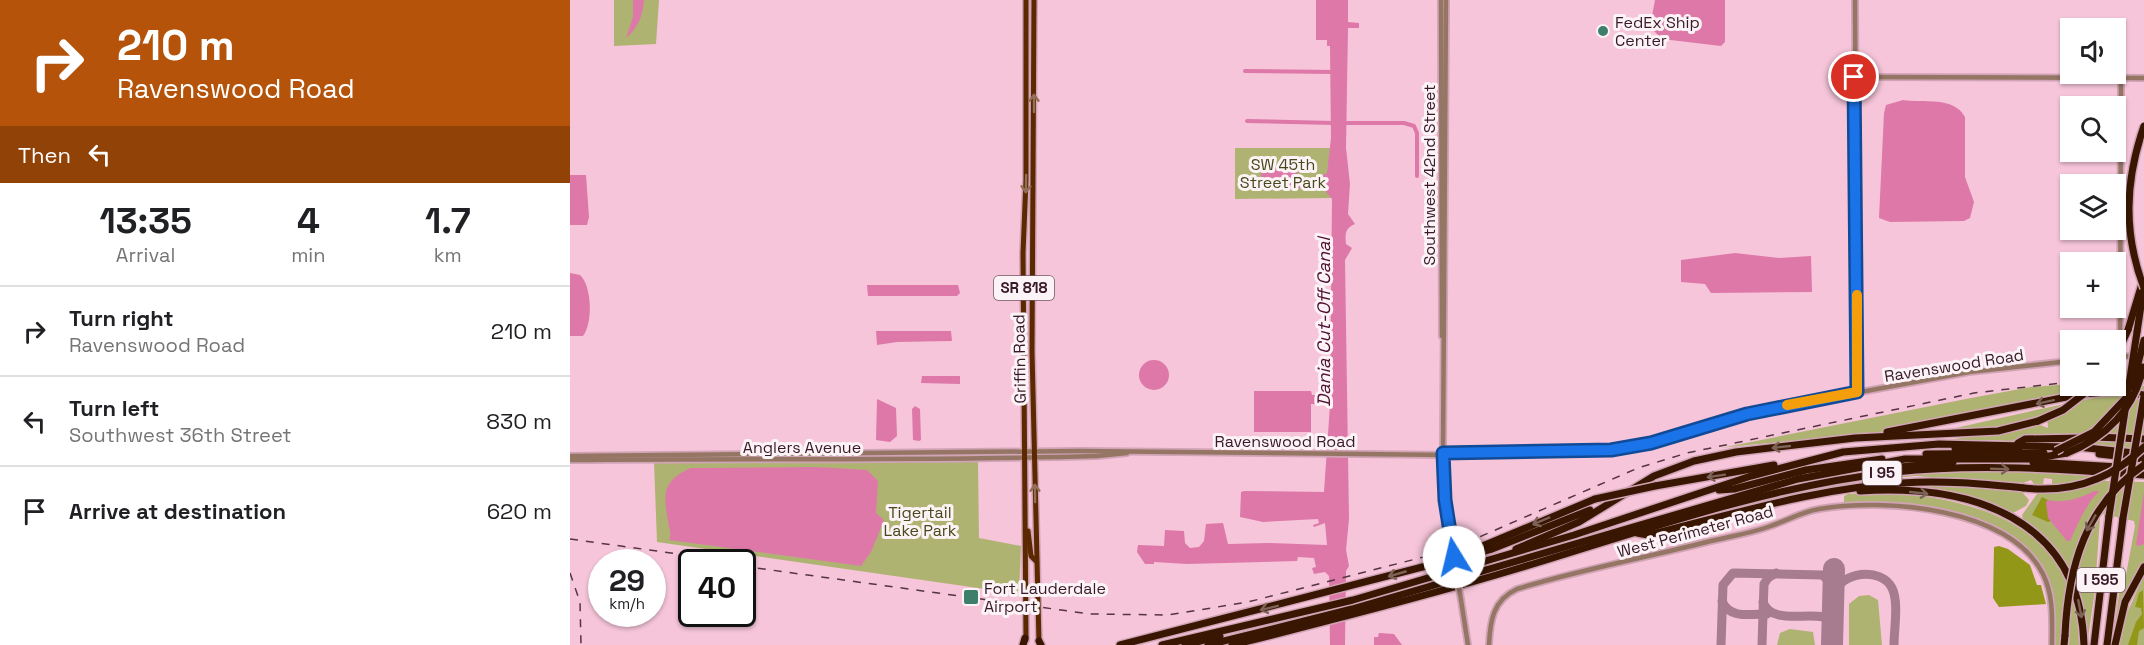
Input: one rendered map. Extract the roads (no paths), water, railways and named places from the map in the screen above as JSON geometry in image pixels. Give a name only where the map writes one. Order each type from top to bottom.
[{"type":"highway","points":[[2144,126],[2133,162],[2128,204],[2132,250],[2144,287]]},
{"type":"highway","points":[[2126,335],[2144,276]]},
{"type":"highway","name":"I 595","points":[[2094,645],[2109,516],[2144,287]]},
{"type":"highway","points":[[1719,490],[1869,460],[1942,453],[2056,451],[2094,432],[2127,398],[2137,374],[2144,340]]},
{"type":"highway","points":[[1353,606],[1751,492],[1837,470],[1905,459],[2031,459],[2067,453],[2102,435],[2117,421],[2134,394],[2144,362]]},
{"type":"highway","points":[[1855,438],[2082,394],[2120,391],[2144,396]]},
{"type":"highway","points":[[1478,565],[1560,531],[1654,476],[1694,460],[1736,452],[1855,438],[1998,431],[2038,422],[2063,410],[2081,396]]},
{"type":"highway","name":"I 595","points":[[2107,645],[2123,518],[2144,396]]},
{"type":"highway","points":[[2015,444],[2025,440],[2100,436],[2144,440]]},
{"type":"highway","name":"I 95","points":[[1232,645],[1244,643],[1326,614],[1751,476],[1815,459],[1877,447],[2015,444],[2144,454]]},
{"type":"highway","points":[[1635,533],[1648,535],[1818,495],[1869,486],[1933,481],[2063,489],[2094,481],[2120,467],[2144,447]]},
{"type":"highway","points":[[1353,606],[1790,468],[1863,453],[1907,448],[2026,449],[2144,459]]},
{"type":"highway","points":[[1442,562],[1595,499],[1655,486],[1815,459]]},
{"type":"highway","points":[[1751,492],[1904,465],[1989,460],[2144,467]]},
{"type":"highway","points":[[2064,645],[2071,575],[2085,533],[2111,493],[2144,467]]},
{"type":"highway","name":"I 95","points":[[1162,645],[1326,614],[1353,606],[1409,600],[1767,494],[1894,472],[1988,468],[2144,476]]},
{"type":"highway","points":[[1818,495],[1874,490],[1914,492],[1976,504],[2018,521],[2044,540],[2067,571],[2080,607],[2084,645]]},
{"type":"highway","points":[[1120,645],[1353,587],[1516,541],[1607,503]]},
{"type":"highway","points":[[2115,645],[2125,602],[2144,567]]},
{"type":"highway","points":[[1185,645],[1326,614]]},
{"type":"highway","points":[[1208,645],[1326,614]]},
{"type":"main road","name":"Griffin Road","points":[[1025,643],[1026,0]]},
{"type":"main road","name":"Griffin Road","points":[[1034,0],[1032,346],[1039,644]]},
{"type":"main road","points":[[1026,34],[1034,48]]},
{"type":"main road","points":[[1026,46],[1034,60]]},
{"type":"main road","points":[[1024,275],[1027,280],[1027,298],[1032,305]]},
{"type":"main road","points":[[1024,308],[1028,313],[1028,341],[1032,346]]},
{"type":"main road","points":[[1026,523],[1032,556],[1036,561]]},
{"type":"main road","points":[[1026,562],[1032,566],[1037,591]]},
{"type":"street","name":"Southwest 42nd Street","points":[[1441,0],[1443,453],[1450,536],[1468,645]]},
{"type":"street","name":"Southwest 42nd Street","points":[[1443,351],[1446,0]]},
{"type":"street","points":[[1855,0],[1857,392]]},
{"type":"street","points":[[1441,58],[1446,69]]},
{"type":"street","points":[[1854,77],[2060,78]]},
{"type":"street","points":[[2126,78],[2144,78]]},
{"type":"street","points":[[2117,330],[2121,84]]},
{"type":"street","points":[[1441,178],[1446,187]]},
{"type":"street","points":[[2126,356],[2144,355]]},
{"type":"street","name":"Ravenswood Road","points":[[1034,454],[1586,452],[1635,447],[1747,414],[1857,392],[1969,372],[2060,362]]},
{"type":"street","name":"Anglers Avenue","points":[[570,458],[914,460],[1034,454]]},
{"type":"street","name":"West Perimeter Road","points":[[1489,645],[1490,625],[1496,608],[1505,596],[1517,589],[1760,529],[1814,510],[1845,507],[1911,507],[1948,513],[1981,523],[2025,549],[2040,569],[2051,598],[2052,645]]},
{"type":"waterway","points":[[1245,71],[1334,72]]},
{"type":"waterway","points":[[1247,121],[1334,123]]},
{"type":"waterway","points":[[1341,123],[1404,123],[1414,126],[1417,133],[1417,176]]},
{"type":"railway","points":[[2126,382],[2144,383]]},
{"type":"railway","points":[[756,568],[1090,614],[1168,615],[1248,602],[1447,551],[1638,468],[1687,453],[1974,393],[2060,383]]},
{"type":"railway","points":[[570,539],[678,554]]},
{"type":"railway","points":[[570,573],[580,602],[581,645]]},
{"type":"place","name":"FedEx Ship Center","points":[[1603,31]]},
{"type":"place","name":"Fort Lauderdale Airport","points":[[971,597]]},
{"type":"park label","name":"SW 45th Street Park","points":[[1283,173]]},
{"type":"park label","name":"Tigertail Lake Park","points":[[920,521]]},
{"type":"water label","name":"Dania Cut-Off Canal","points":[[1324,322]]}]
